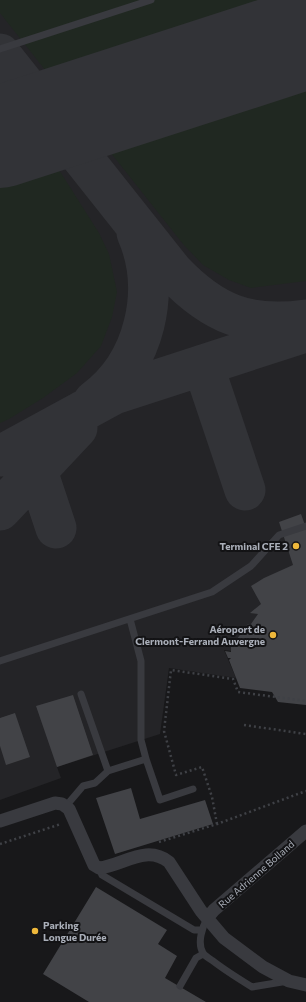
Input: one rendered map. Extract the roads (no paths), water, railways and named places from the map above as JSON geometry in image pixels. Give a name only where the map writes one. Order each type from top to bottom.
[{"type":"street","points":[[0,821],[55,803],[62,804],[69,809],[94,865],[99,868],[144,854],[162,856],[170,862],[201,911],[208,917],[224,938],[263,967],[289,981],[306,985]]},
{"type":"street","name":"Rue Adrienne Bolland","points":[[208,917],[214,910],[306,831]]},
{"type":"lane","points":[[0,49],[152,0]]},
{"type":"lane","points":[[0,662],[212,592],[250,566],[278,534],[306,526]]},
{"type":"lane","points":[[130,619],[141,661],[141,740],[160,800],[193,789]]},
{"type":"lane","points":[[81,694],[108,771]]},
{"type":"lane","points":[[66,806],[83,786],[95,782],[108,771],[146,759]]},
{"type":"lane","points":[[99,868],[102,875],[126,890],[194,930],[202,930]]},
{"type":"lane","points":[[208,917],[202,930],[201,946],[203,954],[227,972],[252,987],[289,981]]},
{"type":"lane","points":[[180,986],[196,958],[203,954]]},
{"type":"place","name":"Terminal CFE 2","points":[[296,546]]},
{"type":"place","name":"Aéroport de Clermont-Ferrand Auvergne","points":[[273,635]]},
{"type":"place","name":"Parking Longue Durée","points":[[35,931]]}]
